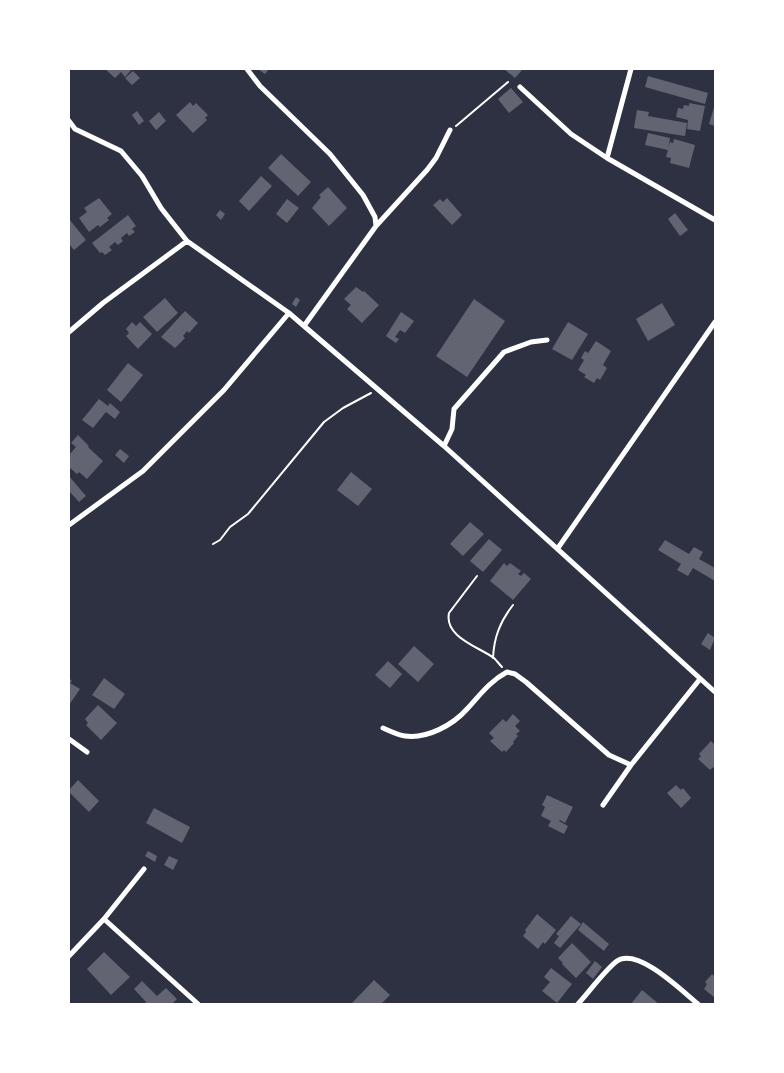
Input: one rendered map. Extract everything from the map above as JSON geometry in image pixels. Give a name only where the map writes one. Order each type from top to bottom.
[{"type":"street","points":[[247,69],[260,86],[330,154],[363,195],[375,217],[376,226]]},
{"type":"street","points":[[606,158],[630,69]]},
{"type":"street","points":[[520,87],[571,134],[606,158],[715,220]]},
{"type":"street","points":[[69,122],[74,129],[121,151],[142,176],[161,208],[187,241],[289,313],[444,446],[715,692]]},
{"type":"street","points":[[304,326],[376,226],[436,158],[450,130]]},
{"type":"street","points":[[69,332],[103,303],[187,241]]},
{"type":"street","points":[[69,525],[143,471],[224,390],[289,313]]},
{"type":"street","points":[[558,548],[715,322]]},
{"type":"street","points":[[444,446],[452,429],[454,409],[504,352],[531,342],[547,340]]},
{"type":"street","points":[[383,728],[404,736],[420,736],[443,727],[466,710],[490,684],[507,672],[515,674],[526,682],[609,755],[631,765]]},
{"type":"street","points":[[603,805],[631,765],[700,679]]},
{"type":"street","points":[[69,738],[87,752]]},
{"type":"street","points":[[69,956],[104,919],[144,870]]},
{"type":"street","points":[[104,919],[198,1004]]},
{"type":"street","points":[[578,1004],[618,960],[632,958],[645,962],[698,1004]]},
{"type":"path","points":[[450,130],[508,82]]},
{"type":"path","points":[[213,544],[220,540],[230,527],[248,514],[324,422],[343,408],[377,389]]},
{"type":"path","points":[[477,576],[449,613],[448,619],[455,633],[493,658],[507,672]]},
{"type":"path","points":[[493,658],[494,640],[504,617],[513,605]]},
{"type":"building","points":[[105,69],[132,69],[125,77],[121,72],[115,78]]},
{"type":"building","points":[[258,69],[269,69],[265,74]]},
{"type":"building","points":[[504,69],[523,69],[515,78]]},
{"type":"building","points":[[133,71],[140,78],[132,85],[125,78]]},
{"type":"building","points":[[648,76],[708,93],[705,104],[645,87]]},
{"type":"building","points":[[511,88],[523,102],[509,113],[498,99]]},
{"type":"building","points":[[190,102],[193,106],[196,103],[208,115],[205,118],[207,120],[193,133],[176,115]]},
{"type":"building","points":[[689,103],[705,106],[700,131],[687,129],[688,120],[676,117],[678,108],[683,109],[684,105],[689,106]]},
{"type":"building","points":[[715,104],[715,126],[709,124]]},
{"type":"building","points":[[637,110],[649,112],[648,116],[687,123],[685,136],[634,128]]},
{"type":"building","points":[[137,111],[144,121],[139,125],[132,115]]},
{"type":"building","points":[[159,112],[166,121],[156,130],[149,121]]},
{"type":"building","points":[[648,133],[670,138],[668,150],[645,145]]},
{"type":"building","points":[[674,139],[695,145],[689,168],[670,163],[671,158],[666,157],[670,142],[673,143]]},
{"type":"building","points":[[281,154],[311,182],[298,196],[268,168]]},
{"type":"building","points":[[261,176],[272,186],[249,211],[239,201]]},
{"type":"building","points":[[328,187],[347,208],[329,226],[312,208],[321,197],[319,195]]},
{"type":"building","points":[[99,198],[112,214],[107,218],[109,220],[89,232],[79,218],[87,212],[84,208]]},
{"type":"building","points":[[447,198],[462,215],[452,225],[433,205],[440,199],[443,202]]},
{"type":"building","points":[[287,199],[299,208],[287,223],[276,214]]},
{"type":"building","points":[[220,210],[225,214],[221,220],[216,215]]},
{"type":"building","points":[[675,213],[688,230],[680,236],[668,219]]},
{"type":"building","points":[[128,215],[136,226],[132,229],[135,232],[129,236],[127,233],[121,238],[123,241],[118,245],[115,242],[109,247],[112,250],[105,255],[102,252],[100,253],[92,243]]},
{"type":"building","points":[[69,219],[86,240],[74,250],[69,244]]},
{"type":"building","points":[[356,287],[364,291],[379,305],[362,323],[347,309],[351,305],[344,299]]},
{"type":"building","points":[[296,297],[300,300],[296,307],[292,304]]},
{"type":"building","points":[[165,298],[178,313],[157,332],[143,317]]},
{"type":"building","points":[[474,299],[505,321],[467,377],[436,356]]},
{"type":"building","points":[[662,303],[675,325],[648,341],[636,319]]},
{"type":"building","points":[[185,311],[198,323],[189,333],[187,331],[183,336],[185,338],[175,348],[161,337]]},
{"type":"building","points":[[401,312],[414,321],[405,333],[400,330],[395,337],[399,339],[396,343],[386,336]]},
{"type":"building","points":[[132,322],[136,326],[140,322],[152,334],[138,349],[126,336],[129,333],[126,329]]},
{"type":"building","points":[[568,322],[588,334],[572,360],[552,349]]},
{"type":"building","points":[[596,341],[611,351],[603,365],[607,368],[600,380],[597,378],[594,383],[584,377],[586,375],[578,370],[584,360],[581,358],[585,351],[588,353]]},
{"type":"building","points":[[128,363],[143,375],[121,402],[107,390]]},
{"type":"building","points":[[99,399],[108,406],[110,403],[120,412],[115,419],[106,412],[93,428],[82,420]]},
{"type":"building","points":[[78,435],[103,461],[87,479],[69,467],[69,452],[70,454],[76,447],[71,443]]},
{"type":"building","points":[[120,449],[129,456],[124,463],[115,455]]},
{"type":"building","points":[[351,472],[372,489],[358,506],[337,490]]},
{"type":"building","points":[[69,476],[86,496],[79,502],[69,491]]},
{"type":"building","points":[[470,522],[484,534],[463,556],[450,544]]},
{"type":"building","points":[[489,539],[502,550],[483,572],[470,561]]},
{"type":"building","points":[[665,540],[689,554],[694,547],[703,552],[699,559],[715,568],[715,581],[693,568],[688,576],[677,570],[681,564],[658,550]]},
{"type":"building","points":[[504,563],[507,566],[510,563],[521,571],[518,574],[521,576],[524,573],[531,579],[513,600],[490,581]]},
{"type":"building","points":[[708,633],[715,638],[710,650],[701,644]]},
{"type":"building","points":[[414,646],[434,664],[418,682],[398,664]]},
{"type":"building","points":[[388,661],[402,674],[390,688],[375,675]]},
{"type":"building","points":[[69,678],[72,681],[70,683],[80,689],[69,705]]},
{"type":"building","points":[[104,678],[125,694],[114,709],[92,695]]},
{"type":"building","points":[[98,705],[117,723],[101,740],[86,725],[88,723],[85,719]]},
{"type":"building","points":[[513,714],[520,721],[515,726],[520,731],[516,734],[518,736],[514,743],[506,752],[504,750],[502,752],[490,741],[494,738],[489,733],[503,719],[506,722]]},
{"type":"building","points":[[711,741],[715,745],[715,770],[713,767],[710,770],[698,759],[701,756],[699,754]]},
{"type":"building","points":[[78,780],[99,801],[89,812],[69,792]]},
{"type":"building","points":[[676,785],[681,790],[683,788],[691,798],[681,808],[667,793]]},
{"type":"building","points":[[547,795],[573,807],[565,823],[559,821],[568,826],[564,834],[548,826],[551,821],[541,816],[545,807],[542,805]]},
{"type":"building","points":[[154,808],[190,827],[182,843],[146,823]]},
{"type":"building","points":[[148,851],[157,856],[155,862],[145,856]]},
{"type":"building","points":[[169,856],[178,860],[173,870],[164,865]]},
{"type":"building","points":[[537,914],[556,930],[545,944],[543,942],[538,949],[523,936],[526,932],[525,930]]},
{"type":"building","points":[[571,916],[581,924],[560,948],[554,943],[559,936],[556,934]]},
{"type":"building","points":[[583,922],[609,944],[604,951],[578,930]]},
{"type":"building","points":[[572,943],[591,962],[576,978],[558,958]]},
{"type":"building","points":[[104,952],[130,977],[111,995],[87,969]]},
{"type":"building","points":[[595,961],[602,967],[593,979],[586,973]]},
{"type":"building","points":[[551,968],[572,984],[557,1003],[542,991],[550,982],[544,977]]},
{"type":"building","points":[[712,974],[714,976],[715,974],[715,998],[704,989],[707,984],[705,982]]},
{"type":"building","points":[[374,980],[390,995],[381,1004],[351,1004]]},
{"type":"building","points":[[142,981],[157,996],[166,988],[177,999],[172,1004],[144,1004],[146,1002],[134,989]]},
{"type":"building","points":[[642,990],[659,1004],[631,1004]]}]
